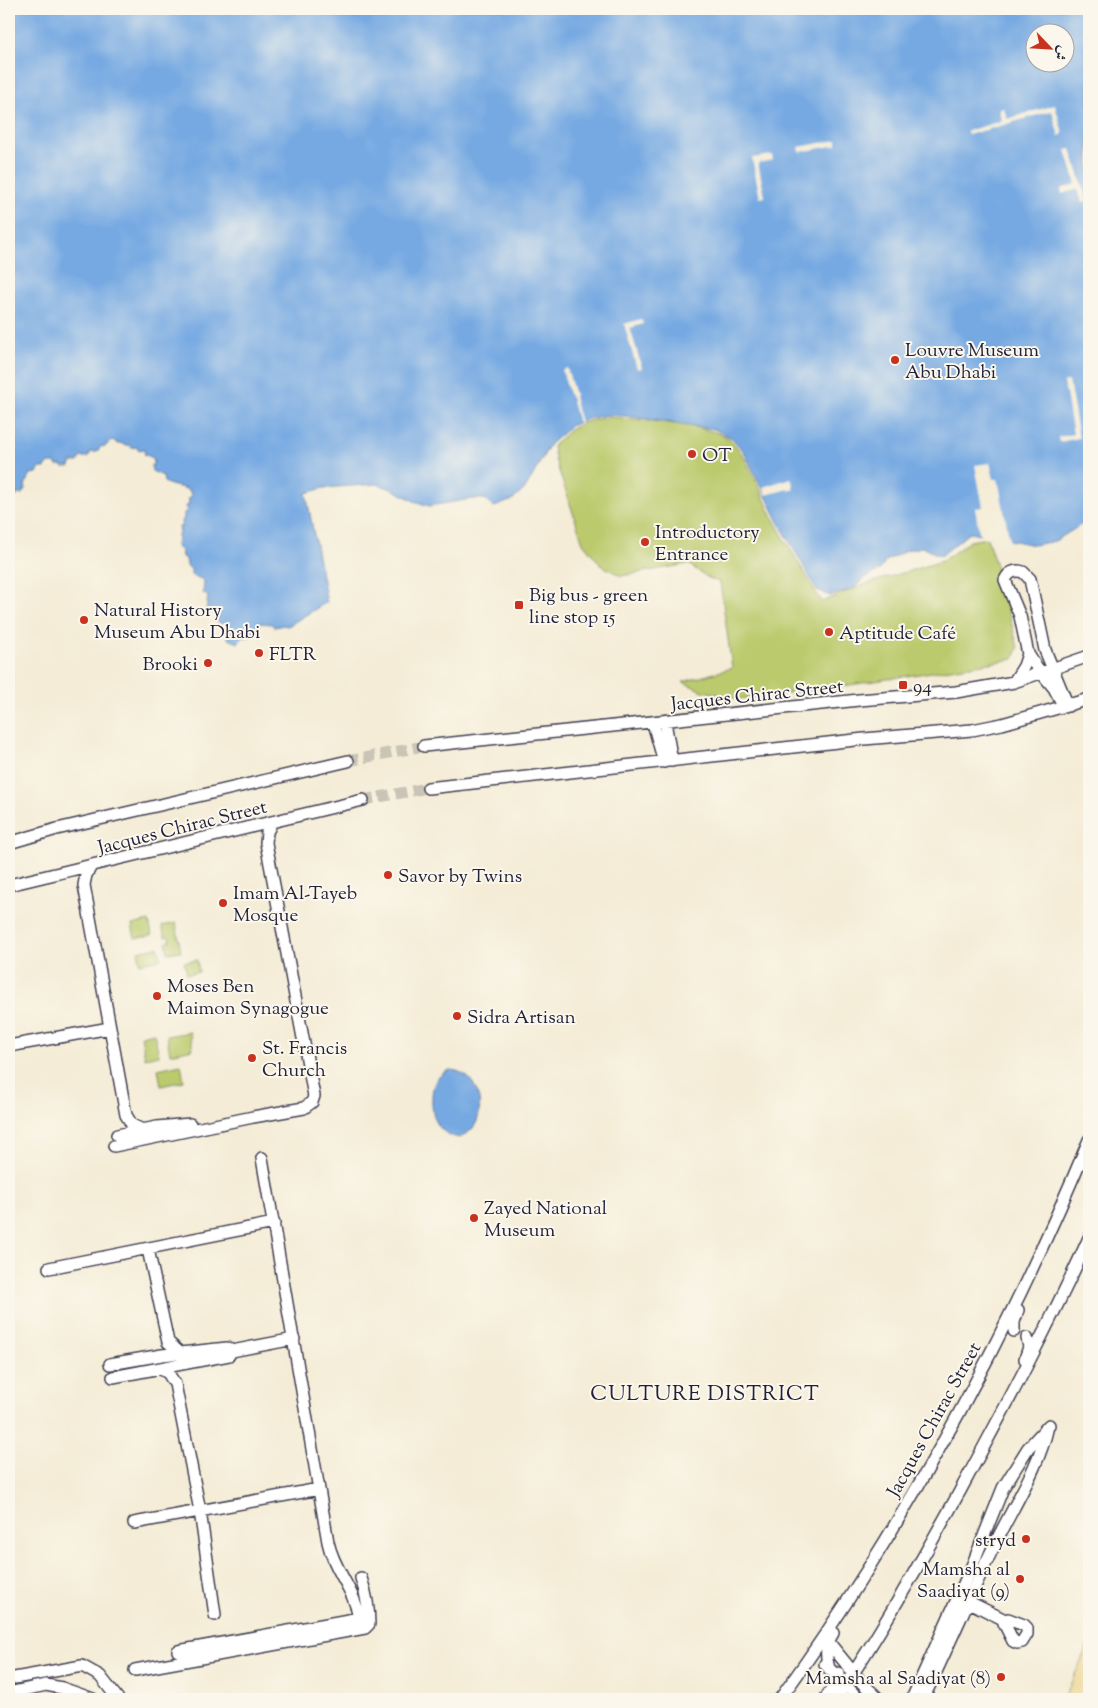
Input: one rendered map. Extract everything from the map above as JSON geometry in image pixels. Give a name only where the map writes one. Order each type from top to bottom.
[{"type":"street","points":[[1016,571],[1023,572],[1030,578],[1044,644],[1058,689],[1032,662],[1028,654],[1020,616],[1005,580],[1010,573],[1016,571]]},
{"type":"street","points":[[1020,616],[1038,614]]},
{"type":"street","points":[[1014,682],[1024,666],[1028,654]]},
{"type":"street","name":"Jacques Chirac Street","points":[[428,788],[957,731],[1002,724],[1058,689],[1089,656]]},
{"type":"street","points":[[1058,689],[1064,672],[1089,663]]},
{"type":"street","name":"Jacques Chirac Street","points":[[424,746],[849,701],[956,692],[1014,682],[1058,689],[1089,699]]},
{"type":"street","points":[[659,722],[668,761]]},
{"type":"street","name":"Jacques Chirac Street","points":[[9,843],[57,829],[348,761]]},
{"type":"street","name":"Jacques Chirac Street","points":[[9,885],[363,800]]},
{"type":"street","points":[[114,1146],[216,1124],[304,1108],[310,1105],[314,1099],[266,843],[267,832],[272,822]]},
{"type":"street","points":[[249,828],[266,843]]},
{"type":"street","points":[[91,866],[86,875],[84,885],[126,1115],[132,1125],[142,1130]]},
{"type":"street","points":[[70,871],[84,885]]},
{"type":"street","points":[[9,1046],[110,1028]]},
{"type":"street","points":[[126,1115],[117,1135],[199,1123],[216,1124]]},
{"type":"street","name":"Jacques Chirac Street","points":[[780,1699],[813,1652],[826,1639],[1009,1328],[1046,1237],[1089,1140]]},
{"type":"street","points":[[135,1670],[365,1628],[369,1624],[331,1556],[262,1158]]},
{"type":"street","points":[[49,1268],[274,1224]]},
{"type":"street","points":[[825,1699],[854,1673],[913,1573],[983,1448],[1038,1344],[1089,1238]]},
{"type":"street","points":[[148,1249],[168,1342],[181,1359]]},
{"type":"street","points":[[1009,1328],[1038,1344]]},
{"type":"street","points":[[983,1448],[989,1427],[1027,1355],[1027,1338]]},
{"type":"street","points":[[110,1364],[162,1355],[181,1359],[229,1355],[232,1351],[294,1339]]},
{"type":"street","points":[[162,1355],[168,1342]]},
{"type":"street","points":[[112,1377],[161,1369],[181,1359]]},
{"type":"street","points":[[175,1384],[181,1359]]},
{"type":"street","points":[[161,1369],[168,1373],[175,1384],[200,1511],[215,1615]]},
{"type":"street","points":[[912,1699],[972,1566],[1002,1488],[1028,1448],[1049,1425],[1042,1446],[1020,1495],[995,1544],[923,1699]]},
{"type":"street","points":[[1002,1488],[1009,1486],[1015,1488],[1020,1495]]},
{"type":"street","points":[[134,1523],[320,1489]]},
{"type":"street","points":[[361,1578],[364,1617]]},
{"type":"street","points":[[969,1602],[1005,1620]]},
{"type":"street","points":[[178,1651],[364,1617]]},
{"type":"street","points":[[826,1639],[854,1673],[879,1699]]},
{"type":"street","points":[[826,1639],[829,1668]]},
{"type":"street","points":[[813,1652],[859,1699]]},
{"type":"street","points":[[836,1652],[842,1682],[836,1699]]},
{"type":"street","points":[[9,1679],[82,1666],[100,1676],[118,1699]]},
{"type":"street","points":[[9,1693],[46,1686],[62,1688],[93,1699]]},
{"type":"green space","points":[[608,417],[688,426],[719,433],[735,444],[748,464],[774,520],[822,602],[863,585],[942,561],[970,541],[987,538],[1018,648],[1014,659],[837,687],[738,699],[700,690],[683,682],[732,668],[720,582],[710,579],[688,564],[621,576],[601,565],[583,543],[555,459],[553,446],[566,433],[583,423]]},
{"type":"green space","points":[[149,921],[152,935],[135,938],[132,925]]},
{"type":"green space","points":[[176,923],[181,951],[168,953],[166,942],[170,941],[169,936],[165,937],[162,926]]},
{"type":"green space","points":[[158,947],[161,959],[140,963],[138,951]]},
{"type":"green space","points":[[197,960],[199,972],[187,974],[184,962]]},
{"type":"green space","points":[[190,1032],[193,1049],[170,1054],[167,1036]]},
{"type":"green space","points":[[154,1033],[159,1055],[145,1058],[141,1036]]},
{"type":"green space","points":[[181,1064],[184,1081],[161,1086],[158,1069]]},
{"type":"sand","points":[[1089,1643],[1089,1699],[1064,1699]]},
{"type":"water","points":[[9,9],[1089,9],[1089,520],[1055,541],[1034,545],[970,532],[941,556],[922,547],[907,550],[886,561],[880,570],[865,578],[853,589],[830,596],[817,590],[783,530],[744,452],[732,438],[714,429],[607,415],[591,418],[572,425],[550,444],[526,488],[513,500],[494,507],[485,499],[472,499],[429,506],[377,484],[324,488],[306,493],[327,602],[288,626],[274,627],[272,624],[260,623],[254,635],[247,638],[244,636],[238,643],[228,639],[228,633],[223,630],[222,624],[217,621],[217,614],[206,610],[208,596],[203,593],[204,580],[191,575],[191,569],[187,566],[186,559],[182,557],[181,550],[176,547],[177,535],[180,533],[179,527],[182,526],[184,513],[187,511],[186,506],[189,505],[188,499],[191,497],[190,491],[164,482],[163,476],[152,471],[153,458],[144,454],[144,449],[138,450],[137,447],[131,448],[130,445],[117,444],[115,441],[110,441],[106,446],[100,447],[97,452],[91,452],[88,457],[81,457],[78,462],[72,462],[70,467],[49,463],[45,468],[40,468],[37,473],[30,474],[25,486],[26,488],[22,494],[18,494],[15,498],[9,498]]},
{"type":"water","points":[[449,1070],[458,1071],[471,1081],[480,1104],[477,1121],[470,1131],[460,1138],[442,1129],[435,1119],[433,1112],[433,1088],[437,1079]]},
{"type":"pier","points":[[1055,105],[1063,134],[1059,136],[1052,111],[968,135],[967,131],[1001,121],[999,109],[1004,108],[1007,119]]},
{"type":"pier","points":[[837,140],[837,145],[800,152],[799,147]]},
{"type":"pier","points":[[1071,149],[1087,201],[1082,202],[1078,189],[1062,194],[1061,189],[1076,184],[1066,150]]},
{"type":"pier","points":[[772,155],[773,160],[758,163],[765,197],[760,198],[752,158]]},
{"type":"pier","points":[[641,319],[643,324],[630,328],[642,368],[637,369],[624,324]]},
{"type":"pier","points":[[567,368],[575,395],[580,422],[578,423],[562,370]]},
{"type":"pier","points":[[1069,381],[1079,438],[1059,442],[1058,437],[1073,434],[1064,382]]},
{"type":"pier","points":[[990,463],[994,479],[998,479],[1010,542],[980,537],[975,508],[983,507],[975,465]]},
{"type":"pier","points":[[791,478],[794,489],[766,495],[763,487]]},
{"type":"tunnel","points":[[348,761],[424,746]]},
{"type":"tunnel","points":[[363,800],[428,788]]},
{"type":"place","name":"Louvre Museum Abu Dhabi","points":[[895,360]]},
{"type":"place","name":"OT","points":[[692,454]]},
{"type":"place","name":"Introductory Entrance","points":[[645,542]]},
{"type":"place","name":"Big bus - green line stop 15","points":[[519,605]]},
{"type":"place","name":"Natural History Museum Abu Dhabi","points":[[84,620]]},
{"type":"place","name":"Aptitude Café","points":[[829,632]]},
{"type":"place","name":"FLTR","points":[[259,653]]},
{"type":"place","name":"Brooki","points":[[208,663]]},
{"type":"place","name":"94","points":[[903,685]]},
{"type":"place","name":"Savor by Twins","points":[[388,875]]},
{"type":"place","name":"Imam Al-Tayeb Mosque","points":[[223,903]]},
{"type":"place","name":"Moses Ben Maimon Synagogue","points":[[157,996]]},
{"type":"place","name":"Sidra Artisan","points":[[457,1016]]},
{"type":"place","name":"St. Francis Church","points":[[252,1058]]},
{"type":"place","name":"Zayed National Museum","points":[[474,1218]]},
{"type":"place","name":"stryd","points":[[1026,1539]]},
{"type":"place","name":"Mamsha al Saadiyat (9)","points":[[1020,1579]]},
{"type":"place","name":"Mamsha al Saadiyat (8)","points":[[1001,1677]]},
{"type":"district","name":"CULTURE DISTRICT","points":[[705,1393]]}]
